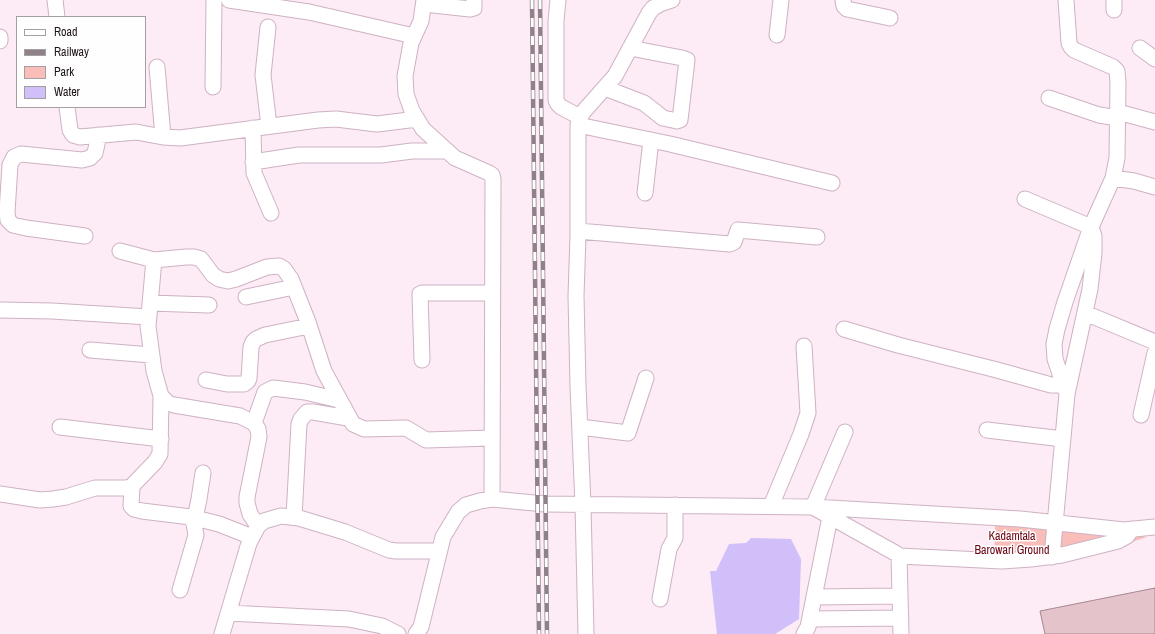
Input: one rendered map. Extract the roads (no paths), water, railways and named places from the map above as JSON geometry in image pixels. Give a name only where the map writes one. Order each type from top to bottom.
[{"type":"street","points":[[55,0],[57,16]]},
{"type":"street","points":[[213,87],[214,0]]},
{"type":"street","points":[[229,0],[313,7],[414,36]]},
{"type":"street","points":[[474,0],[474,8],[470,9],[424,2],[421,21],[410,48],[405,76],[406,94],[412,111],[423,129],[455,158],[492,175],[493,179],[492,499]]},
{"type":"street","points":[[558,0],[556,35],[556,100],[558,104],[579,121],[650,140],[832,184]]},
{"type":"street","points":[[586,634],[576,296],[579,121],[584,111],[615,76],[649,13],[653,8],[660,4],[672,0]]},
{"type":"street","points":[[777,35],[781,0]]},
{"type":"street","points":[[843,0],[844,6],[847,9],[890,18]]},
{"type":"street","points":[[1065,389],[1054,359],[1055,337],[1065,302],[1092,227],[1113,178],[1117,158],[1118,115],[1117,71],[1113,67],[1074,50],[1071,47],[1069,43],[1066,0]]},
{"type":"street","points":[[268,27],[263,76],[269,126]]},
{"type":"street","points":[[605,88],[644,104],[663,118],[677,121],[680,120],[687,60],[630,48]]},
{"type":"street","points":[[1140,48],[1155,58]]},
{"type":"street","points":[[157,67],[163,137]]},
{"type":"street","points":[[1049,98],[1099,115],[1118,115],[1155,122]]},
{"type":"street","points":[[67,108],[70,130],[73,135],[80,137],[136,132],[163,137],[180,138],[330,119],[377,124],[417,119]]},
{"type":"street","points":[[252,128],[254,173],[271,213]]},
{"type":"street","points":[[85,236],[13,225],[8,220],[4,197],[10,165],[14,157],[21,154],[82,160],[90,158],[95,153],[99,135]]},
{"type":"street","points":[[645,193],[650,140]]},
{"type":"street","points":[[253,162],[299,155],[381,155],[412,151],[447,151]]},
{"type":"street","points":[[1113,178],[1134,181],[1155,187]]},
{"type":"street","points":[[1025,199],[1092,227]]},
{"type":"street","points":[[1052,557],[1065,389],[1090,289],[1094,253],[1094,236],[1092,227]]},
{"type":"street","points":[[578,231],[730,244],[734,242],[738,230],[817,237]]},
{"type":"street","points":[[120,251],[154,260],[194,257],[201,259],[213,275],[219,279],[228,281],[267,267],[279,266],[284,268],[288,273],[294,287],[324,371],[352,424],[364,429],[406,428],[426,440],[492,438]]},
{"type":"street","points":[[0,494],[40,500],[66,497],[95,488],[127,488],[132,486],[158,459],[161,448],[161,396],[151,355],[148,326],[154,260]]},
{"type":"street","points":[[246,297],[294,287]]},
{"type":"street","points":[[422,360],[420,294],[492,293]]},
{"type":"street","points":[[0,310],[150,310],[209,305]]},
{"type":"street","points":[[1085,313],[1155,342]]},
{"type":"street","points":[[206,380],[227,384],[244,384],[249,378],[251,347],[256,339],[265,335],[309,326]]},
{"type":"street","points":[[844,329],[898,345],[1065,389]]},
{"type":"street","points":[[771,506],[801,434],[808,413],[804,346]]},
{"type":"street","points":[[90,350],[151,355]]},
{"type":"street","points":[[1142,415],[1155,354]]},
{"type":"street","points":[[580,427],[628,433],[646,378]]},
{"type":"street","points":[[254,423],[265,392],[273,388],[305,392],[339,400]]},
{"type":"street","points":[[161,396],[168,403],[174,405],[240,416],[254,423],[258,429],[259,437],[248,503],[255,531]]},
{"type":"street","points":[[294,517],[299,424],[301,419],[307,412],[348,418]]},
{"type":"street","points":[[60,427],[161,439]]},
{"type":"street","points":[[987,430],[1062,439]]},
{"type":"street","points":[[813,507],[845,432]]},
{"type":"street","points":[[180,590],[196,535],[193,517],[199,499],[203,473]]},
{"type":"street","points":[[132,486],[131,506],[134,509],[193,517],[255,531]]},
{"type":"street","points":[[423,632],[443,536],[458,512],[466,505],[492,499],[545,504],[583,505],[813,507],[1020,519],[1124,530],[1155,527]]},
{"type":"street","points":[[660,598],[669,549],[675,538],[675,505]]},
{"type":"street","points":[[813,507],[899,556],[1002,561],[1052,557],[1118,542],[1127,536],[1132,529]]},
{"type":"street","points":[[222,634],[255,531],[264,521],[281,516],[294,517],[345,532],[390,550],[439,551]]},
{"type":"street","points":[[804,634],[807,630],[810,619],[830,517]]},
{"type":"street","points":[[899,556],[901,634]]},
{"type":"street","points":[[814,597],[900,596]]},
{"type":"street","points":[[228,613],[349,619],[382,626],[398,634]]},
{"type":"street","points":[[810,619],[901,618]]},
{"type":"water","points":[[751,538],[791,539],[801,559],[799,619],[775,634],[717,634],[710,571],[716,571],[729,544],[746,543]]},
{"type":"railway","points":[[532,0],[539,634]]},
{"type":"railway","points":[[540,0],[547,634]]},
{"type":"park label","name":"Kadamtala Barowari Ground","points":[[1012,544]]}]
